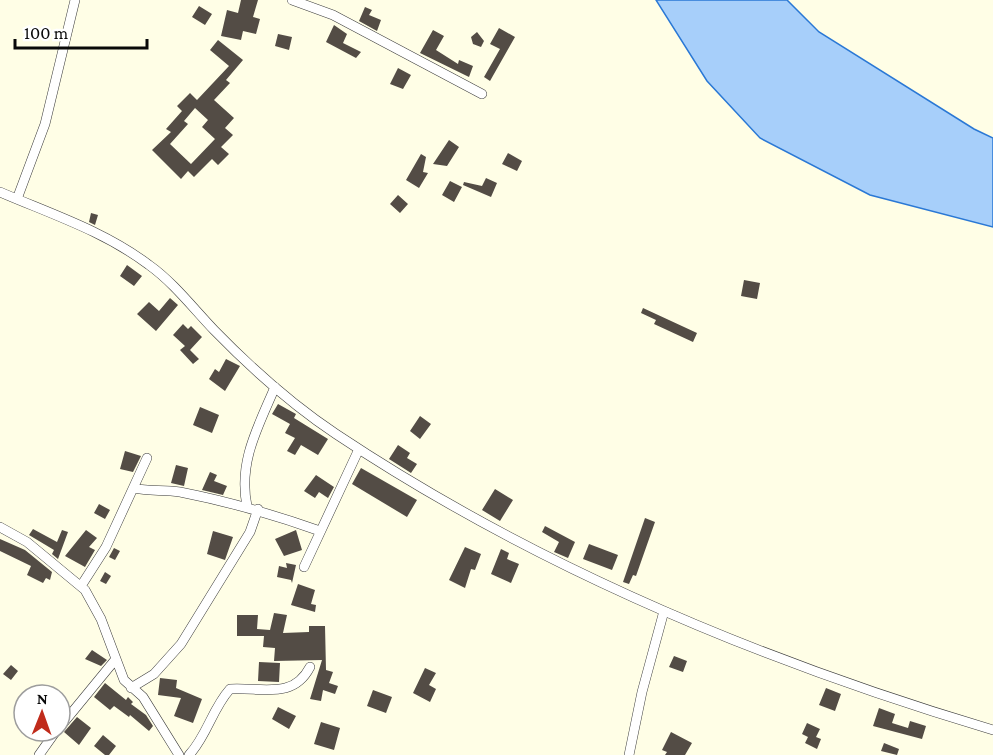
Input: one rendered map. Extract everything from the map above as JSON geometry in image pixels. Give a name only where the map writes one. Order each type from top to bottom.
[{"type":"street","points":[[17,199],[45,124],[75,0]]},
{"type":"street","points":[[292,0],[333,15],[482,94]]},
{"type":"street","points":[[0,192],[112,239],[152,267],[253,370],[359,449],[442,501],[664,611],[716,633],[993,730]]},
{"type":"street","points":[[247,506],[244,491],[245,462],[275,387]]},
{"type":"street","points":[[304,567],[359,449]]},
{"type":"street","points":[[81,586],[106,547],[147,458]]},
{"type":"street","points":[[134,488],[147,491],[165,489],[247,506],[320,531]]},
{"type":"street","points":[[131,688],[154,674],[181,644],[250,532],[258,509]]},
{"type":"street","points":[[0,527],[27,542],[81,586],[94,603],[124,680],[148,705],[179,755]]},
{"type":"street","points":[[629,755],[642,692],[664,611]]},
{"type":"street","points":[[72,712],[115,660]]},
{"type":"street","points":[[189,755],[198,745],[210,716],[230,689],[288,688],[297,685],[310,667]]},
{"type":"water","points":[[656,0],[787,0],[819,32],[974,129],[993,138],[993,227],[870,195],[760,138],[707,81]]},
{"type":"building","points":[[241,0],[258,0],[253,17],[260,19],[256,34],[243,31],[241,40],[221,36],[227,10],[238,13]]},
{"type":"building","points":[[199,6],[212,14],[205,25],[192,17]]},
{"type":"building","points":[[365,7],[372,10],[369,15],[381,20],[377,31],[359,21]]},
{"type":"building","points":[[334,25],[347,34],[343,43],[361,52],[356,58],[326,42]]},
{"type":"building","points":[[499,28],[515,37],[490,81],[484,77],[500,49],[490,44]]},
{"type":"building","points":[[433,30],[444,36],[436,50],[458,64],[459,60],[473,66],[469,77],[420,53]]},
{"type":"building","points":[[477,32],[484,41],[481,47],[473,44],[471,37]]},
{"type":"building","points":[[278,34],[292,37],[289,50],[275,46]]},
{"type":"building","points":[[218,40],[243,60],[226,80],[230,83],[214,100],[234,118],[225,128],[233,135],[221,147],[229,154],[218,165],[212,159],[194,177],[188,171],[181,179],[152,150],[171,132],[166,129],[182,111],[177,106],[190,93],[197,100],[229,66],[210,50]],"holes":[[[195,108],[208,120],[202,127],[215,139],[191,164],[170,144],[188,124],[184,121]]]},
{"type":"building","points":[[398,68],[411,75],[403,89],[390,84]]},
{"type":"building","points":[[449,140],[459,147],[447,166],[433,164]]},
{"type":"building","points":[[508,153],[522,161],[517,171],[502,164]]},
{"type":"building","points":[[421,154],[426,157],[423,172],[428,173],[419,188],[406,180]]},
{"type":"building","points":[[486,178],[497,183],[491,197],[463,185],[464,182],[482,186]]},
{"type":"building","points":[[450,181],[462,187],[454,202],[442,195]]},
{"type":"building","points":[[398,195],[408,204],[400,213],[390,204]]},
{"type":"building","points":[[91,213],[98,215],[95,225],[89,222]]},
{"type":"building","points":[[127,265],[142,276],[134,286],[120,276]]},
{"type":"building","points":[[744,280],[760,283],[757,299],[741,296]]},
{"type":"building","points":[[170,298],[178,305],[156,331],[137,314],[149,302],[159,311]]},
{"type":"building","points":[[643,308],[697,333],[693,342],[654,324],[656,320],[641,313]]},
{"type":"building","points":[[183,324],[188,329],[191,326],[202,337],[190,350],[199,359],[193,364],[180,350],[185,346],[173,335]]},
{"type":"building","points":[[226,359],[240,366],[225,391],[209,379],[215,369],[219,372]]},
{"type":"building","points":[[278,404],[296,414],[294,418],[328,439],[318,455],[301,445],[295,455],[287,451],[295,438],[285,433],[290,424],[272,414]]},
{"type":"building","points":[[200,407],[219,415],[212,433],[193,425]]},
{"type":"building","points":[[420,416],[431,424],[420,439],[410,431]]},
{"type":"building","points":[[398,445],[410,453],[407,458],[417,464],[411,473],[389,459]]},
{"type":"building","points":[[125,451],[141,456],[133,472],[120,469]]},
{"type":"building","points":[[176,465],[188,468],[184,486],[171,483]]},
{"type":"building","points":[[361,468],[417,500],[407,517],[352,484]]},
{"type":"building","points":[[210,472],[217,475],[214,481],[227,486],[223,495],[202,490]]},
{"type":"building","points":[[316,475],[334,487],[328,498],[319,492],[315,498],[304,491]]},
{"type":"building","points":[[495,489],[513,500],[500,521],[482,510]]},
{"type":"building","points":[[99,504],[110,510],[105,519],[94,513]]},
{"type":"building","points":[[645,518],[655,522],[636,576],[633,575],[629,584],[623,582]]},
{"type":"building","points":[[545,526],[575,542],[568,558],[554,552],[559,542],[542,532]]},
{"type":"building","points":[[33,529],[57,542],[62,530],[68,532],[58,559],[52,554],[54,550],[29,535]]},
{"type":"building","points":[[86,530],[97,538],[89,547],[95,550],[85,567],[65,556]]},
{"type":"building","points":[[296,530],[302,550],[284,556],[275,539]]},
{"type":"building","points":[[213,531],[233,537],[225,560],[207,554]]},
{"type":"building","points":[[0,539],[25,550],[52,572],[50,580],[46,578],[43,583],[27,575],[31,566],[0,551]]},
{"type":"building","points":[[589,544],[618,555],[612,570],[583,559]]},
{"type":"building","points":[[465,547],[481,554],[475,570],[471,569],[465,588],[449,580]]},
{"type":"building","points":[[114,548],[120,551],[115,560],[109,557]]},
{"type":"building","points":[[501,549],[509,553],[507,559],[519,564],[511,583],[491,574]]},
{"type":"building","points":[[286,563],[296,565],[292,583],[291,580],[277,577],[279,566],[287,568]]},
{"type":"building","points":[[105,572],[111,576],[106,584],[100,581]]},
{"type":"building","points":[[298,584],[315,590],[311,604],[316,605],[315,612],[291,605]]},
{"type":"building","points":[[274,613],[287,615],[283,633],[309,632],[309,626],[325,626],[326,670],[333,672],[329,683],[338,686],[335,694],[323,690],[321,701],[310,699],[322,660],[274,661],[275,648],[263,647],[264,636],[237,636],[237,615],[258,615],[257,629],[270,630]]},
{"type":"building","points":[[92,650],[107,660],[101,666],[85,659]]},
{"type":"building","points":[[674,656],[687,661],[683,672],[669,667]]},
{"type":"building","points":[[259,662],[280,663],[279,682],[258,681]]},
{"type":"building","points":[[11,665],[18,671],[11,680],[3,674]]},
{"type":"building","points":[[425,668],[436,673],[429,685],[436,689],[430,702],[413,693]]},
{"type":"building","points":[[160,678],[177,680],[176,688],[202,699],[193,723],[174,716],[181,698],[158,695]]},
{"type":"building","points":[[105,683],[126,700],[128,697],[133,702],[131,704],[146,715],[153,726],[149,731],[130,715],[129,717],[114,706],[110,710],[94,697]]},
{"type":"building","points":[[826,688],[841,694],[835,711],[819,705]]},
{"type":"building","points":[[373,690],[392,697],[386,713],[367,706]]},
{"type":"building","points":[[278,707],[296,716],[289,729],[272,719]]},
{"type":"building","points":[[879,708],[895,714],[892,723],[908,728],[910,721],[926,726],[922,739],[873,726]]},
{"type":"building","points":[[77,717],[91,728],[79,745],[72,739],[72,723]]},
{"type":"building","points":[[321,722],[340,728],[334,750],[314,744]]},
{"type":"building","points":[[807,723],[820,729],[816,737],[821,739],[817,749],[805,743],[808,737],[802,734]]},
{"type":"building","points":[[671,732],[692,743],[685,755],[665,755],[667,752],[662,750]]},
{"type":"building","points":[[103,735],[116,746],[109,755],[105,755],[94,746]]},
{"type":"building","points":[[884,743],[899,749],[897,755],[881,751]]}]
